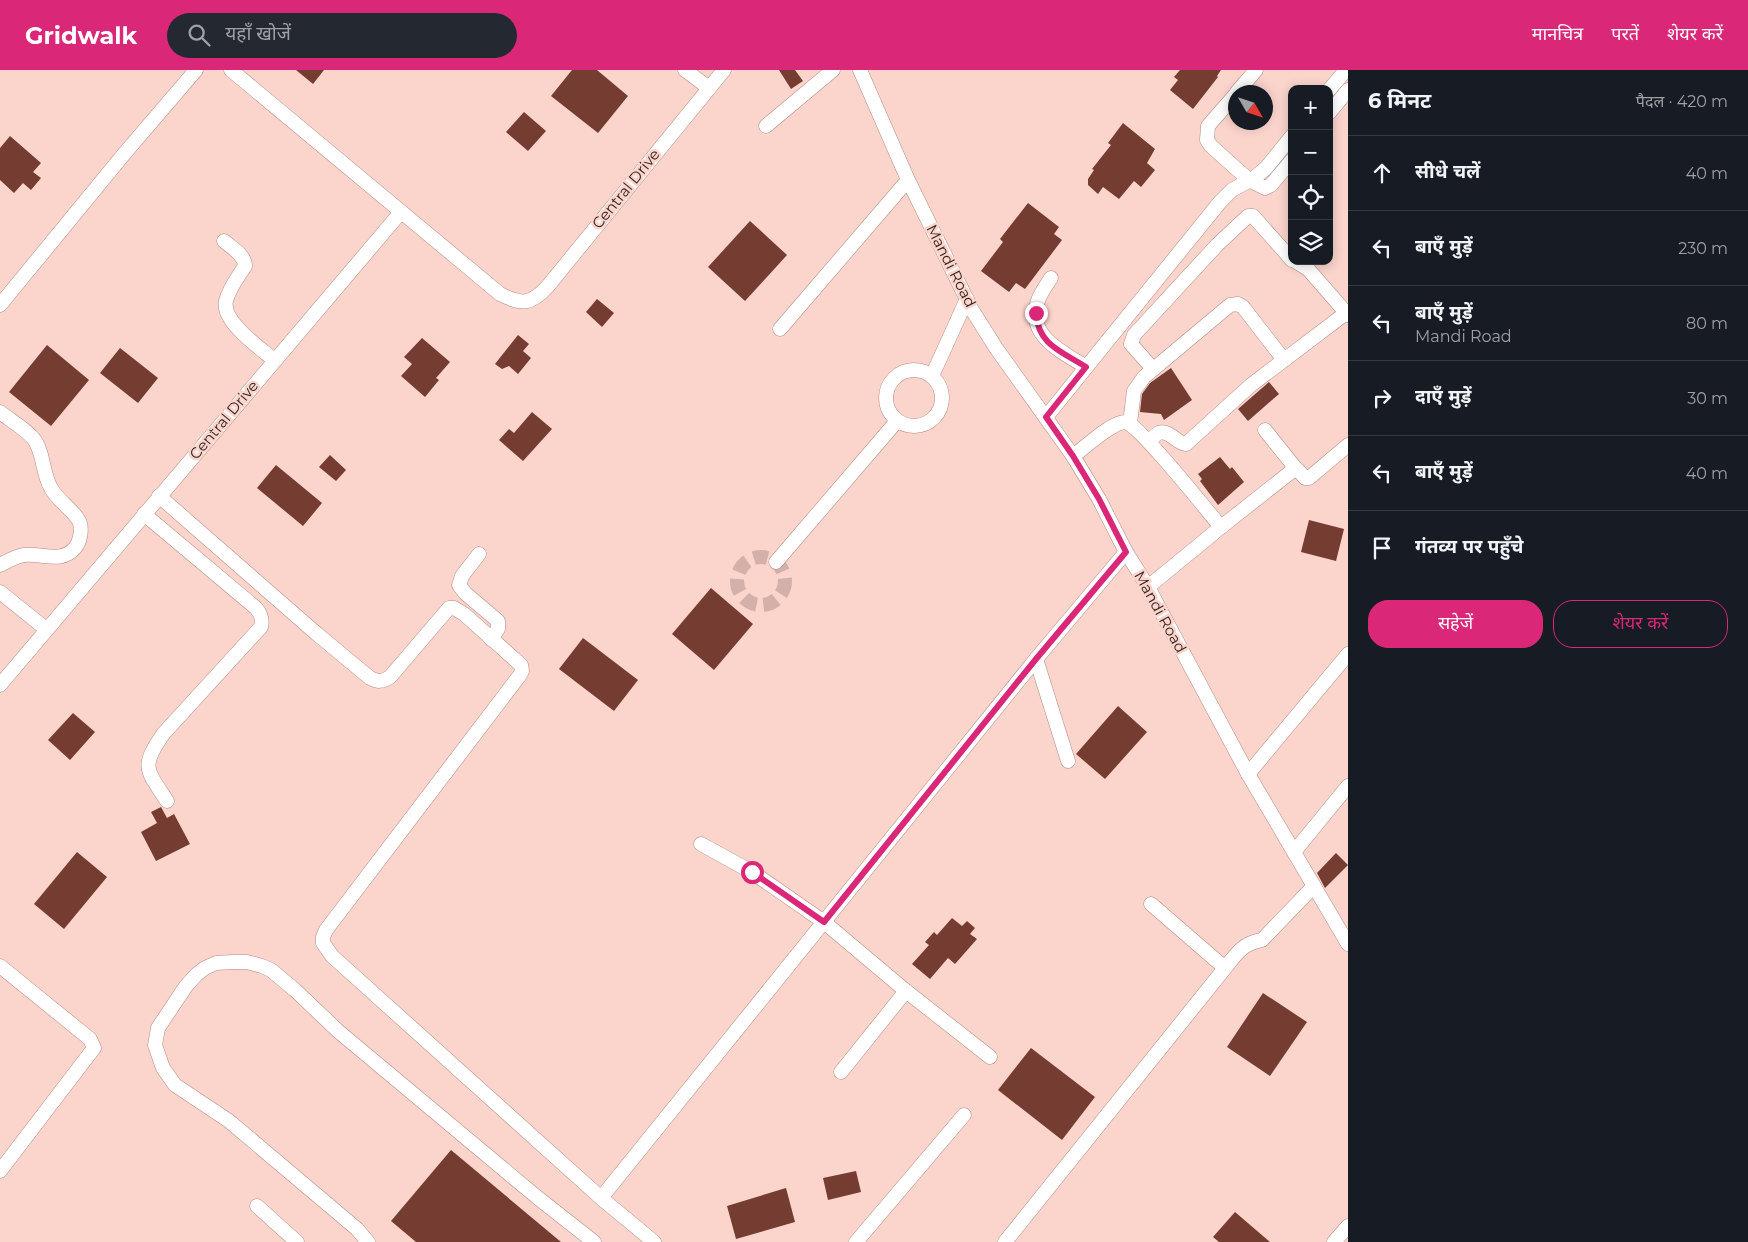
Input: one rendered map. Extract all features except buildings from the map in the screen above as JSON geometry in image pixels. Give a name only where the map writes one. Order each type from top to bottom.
[{"type":"street","points":[[0,305],[196,70]]},
{"type":"street","points":[[231,70],[401,212]]},
{"type":"street","points":[[685,70],[709,88]]},
{"type":"street","name":"Central Drive","points":[[0,685],[401,212],[500,294],[517,302],[528,301],[540,294],[548,286],[724,70]]},
{"type":"street","points":[[766,126],[833,70]]},
{"type":"street","name":"Mandi Road","points":[[860,70],[908,180],[967,299],[996,348],[1073,456],[1099,499],[1126,552],[1148,587],[1248,774],[1314,886],[1344,927],[1348,944]]},
{"type":"street","points":[[1243,85],[1256,70]]},
{"type":"street","points":[[1333,85],[1346,70]]},
{"type":"street","points":[[1333,109],[1348,90]]},
{"type":"street","points":[[1228,102],[1208,126],[1206,136],[1210,146],[1249,180],[1265,188],[1271,185],[1288,165]]},
{"type":"street","points":[[1046,417],[1220,202],[1232,190],[1266,168],[1288,141]]},
{"type":"street","points":[[780,329],[908,180]]},
{"type":"street","points":[[1153,369],[1132,344],[1134,335],[1217,245],[1248,216],[1253,216],[1288,254]]},
{"type":"street","points":[[224,241],[244,258],[245,262],[245,266],[230,291],[226,302],[226,310],[231,320],[240,330],[274,360]]},
{"type":"street","points":[[1149,441],[1163,432],[1181,444],[1186,444],[1250,384],[1347,314],[1308,269],[1301,265]]},
{"type":"street","points":[[1050,278],[1039,297],[1037,305],[1037,323],[1040,332],[1048,343],[1086,367]]},
{"type":"street","points":[[932,376],[967,299]]},
{"type":"street","points":[[1130,423],[1134,391],[1144,377],[1230,305],[1234,304],[1243,307],[1284,360]]},
{"type":"street","points":[[916,369],[932,376],[942,390],[940,408],[936,416],[922,425],[913,427],[897,421],[890,414],[886,406],[885,397],[891,380],[906,370],[916,369]]},
{"type":"street","points":[[0,412],[33,438],[38,446],[50,488],[76,517],[81,525],[81,536],[76,548],[67,554],[52,558],[25,555],[0,565]]},
{"type":"street","points":[[776,562],[897,421]]},
{"type":"street","points":[[1073,456],[1112,427],[1123,422],[1130,423],[1149,441],[1221,527]]},
{"type":"street","points":[[1265,430],[1304,478],[1309,478],[1348,445]]},
{"type":"street","points":[[1148,587],[1221,527],[1297,470]]},
{"type":"street","points":[[159,496],[370,678],[383,681],[390,677],[449,608],[459,610],[521,665],[522,671],[326,930],[323,943],[332,956],[601,1198],[654,1242]]},
{"type":"street","points":[[144,514],[256,608],[261,614],[263,621],[256,633],[164,733],[153,748],[148,762],[150,774],[167,801]]},
{"type":"street","points":[[601,1198],[1036,659],[1126,552]]},
{"type":"street","points":[[479,554],[462,576],[459,585],[465,593],[498,621],[498,629],[491,639]]},
{"type":"street","points":[[0,592],[46,629]]},
{"type":"street","points":[[1248,774],[1348,654]]},
{"type":"street","points":[[1036,659],[1068,761]]},
{"type":"street","points":[[1294,852],[1348,786]]},
{"type":"street","points":[[701,844],[752,872],[824,922],[906,991],[990,1057]]},
{"type":"street","points":[[1005,1242],[1244,946],[1251,942],[1262,940],[1314,886]]},
{"type":"street","points":[[1151,904],[1225,968]]},
{"type":"street","points":[[368,1242],[357,1229],[229,1121],[175,1085],[163,1068],[155,1045],[158,1028],[186,986],[205,968],[216,964],[240,962],[262,966],[271,970],[338,1031],[538,1198],[594,1242]]},
{"type":"street","points":[[0,966],[90,1039],[94,1048],[0,1171]]},
{"type":"street","points":[[841,1072],[906,991]]},
{"type":"street","points":[[856,1242],[964,1115]]},
{"type":"street","points":[[257,1206],[297,1242]]},
{"type":"street","points":[[1334,1242],[1348,1226]]},
{"type":"tunnel","points":[[761,557],[770,559],[778,564],[783,572],[785,581],[783,590],[778,598],[770,603],[761,605],[752,603],[744,598],[739,590],[737,581],[739,572],[744,564],[752,559],[761,557]]},
{"type":"route","points":[[752,872],[824,922],[1036,659],[1126,552],[1099,499],[1073,456],[1046,417],[1086,367],[1048,343],[1040,332],[1036,313]]}]
